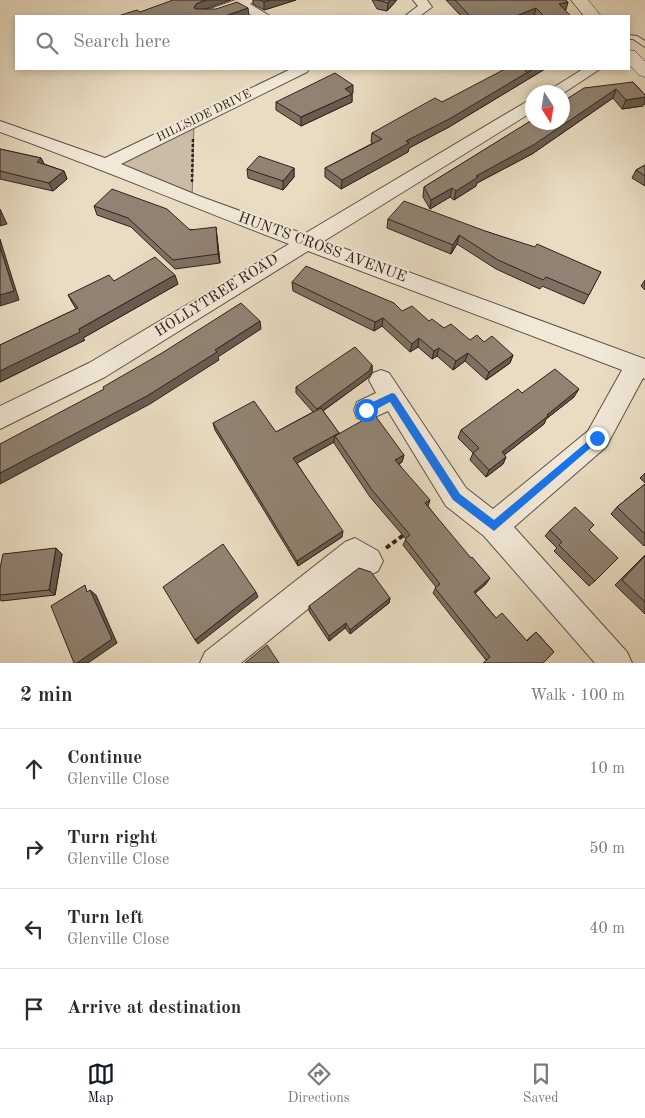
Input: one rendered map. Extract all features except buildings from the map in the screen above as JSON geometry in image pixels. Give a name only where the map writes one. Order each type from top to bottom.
[{"type":"main road","points":[[579,0],[592,15]]},
{"type":"main road","points":[[630,57],[645,71]]},
{"type":"street","points":[[413,15],[425,7],[420,0]]},
{"type":"street","points":[[207,15],[244,2],[262,15]]},
{"type":"street","name":"HILLSIDE DRIVE","points":[[106,164],[300,70]]},
{"type":"street","points":[[566,85],[591,70]]},
{"type":"street","name":"HOLLYTREE ROAD","points":[[0,418],[97,370],[525,109]]},
{"type":"street","name":"HUNTS CROSS AVENUE","points":[[0,126],[106,164],[192,200],[641,367]]},
{"type":"street","points":[[494,526],[597,438],[641,367]]},
{"type":"street","points":[[366,410],[386,388],[456,497],[494,526],[616,663]]},
{"type":"street","points":[[216,663],[355,552],[368,561]]},
{"type":"lane","points":[[630,37],[635,37],[645,46]]},
{"type":"path","points":[[192,200],[194,121]]},
{"type":"path","points":[[368,561],[408,532]]},
{"type":"shaded area","points":[[194,121],[192,200],[106,164]]},
{"type":"route","points":[[366,410],[392,397],[456,497],[494,526],[597,438]]}]
